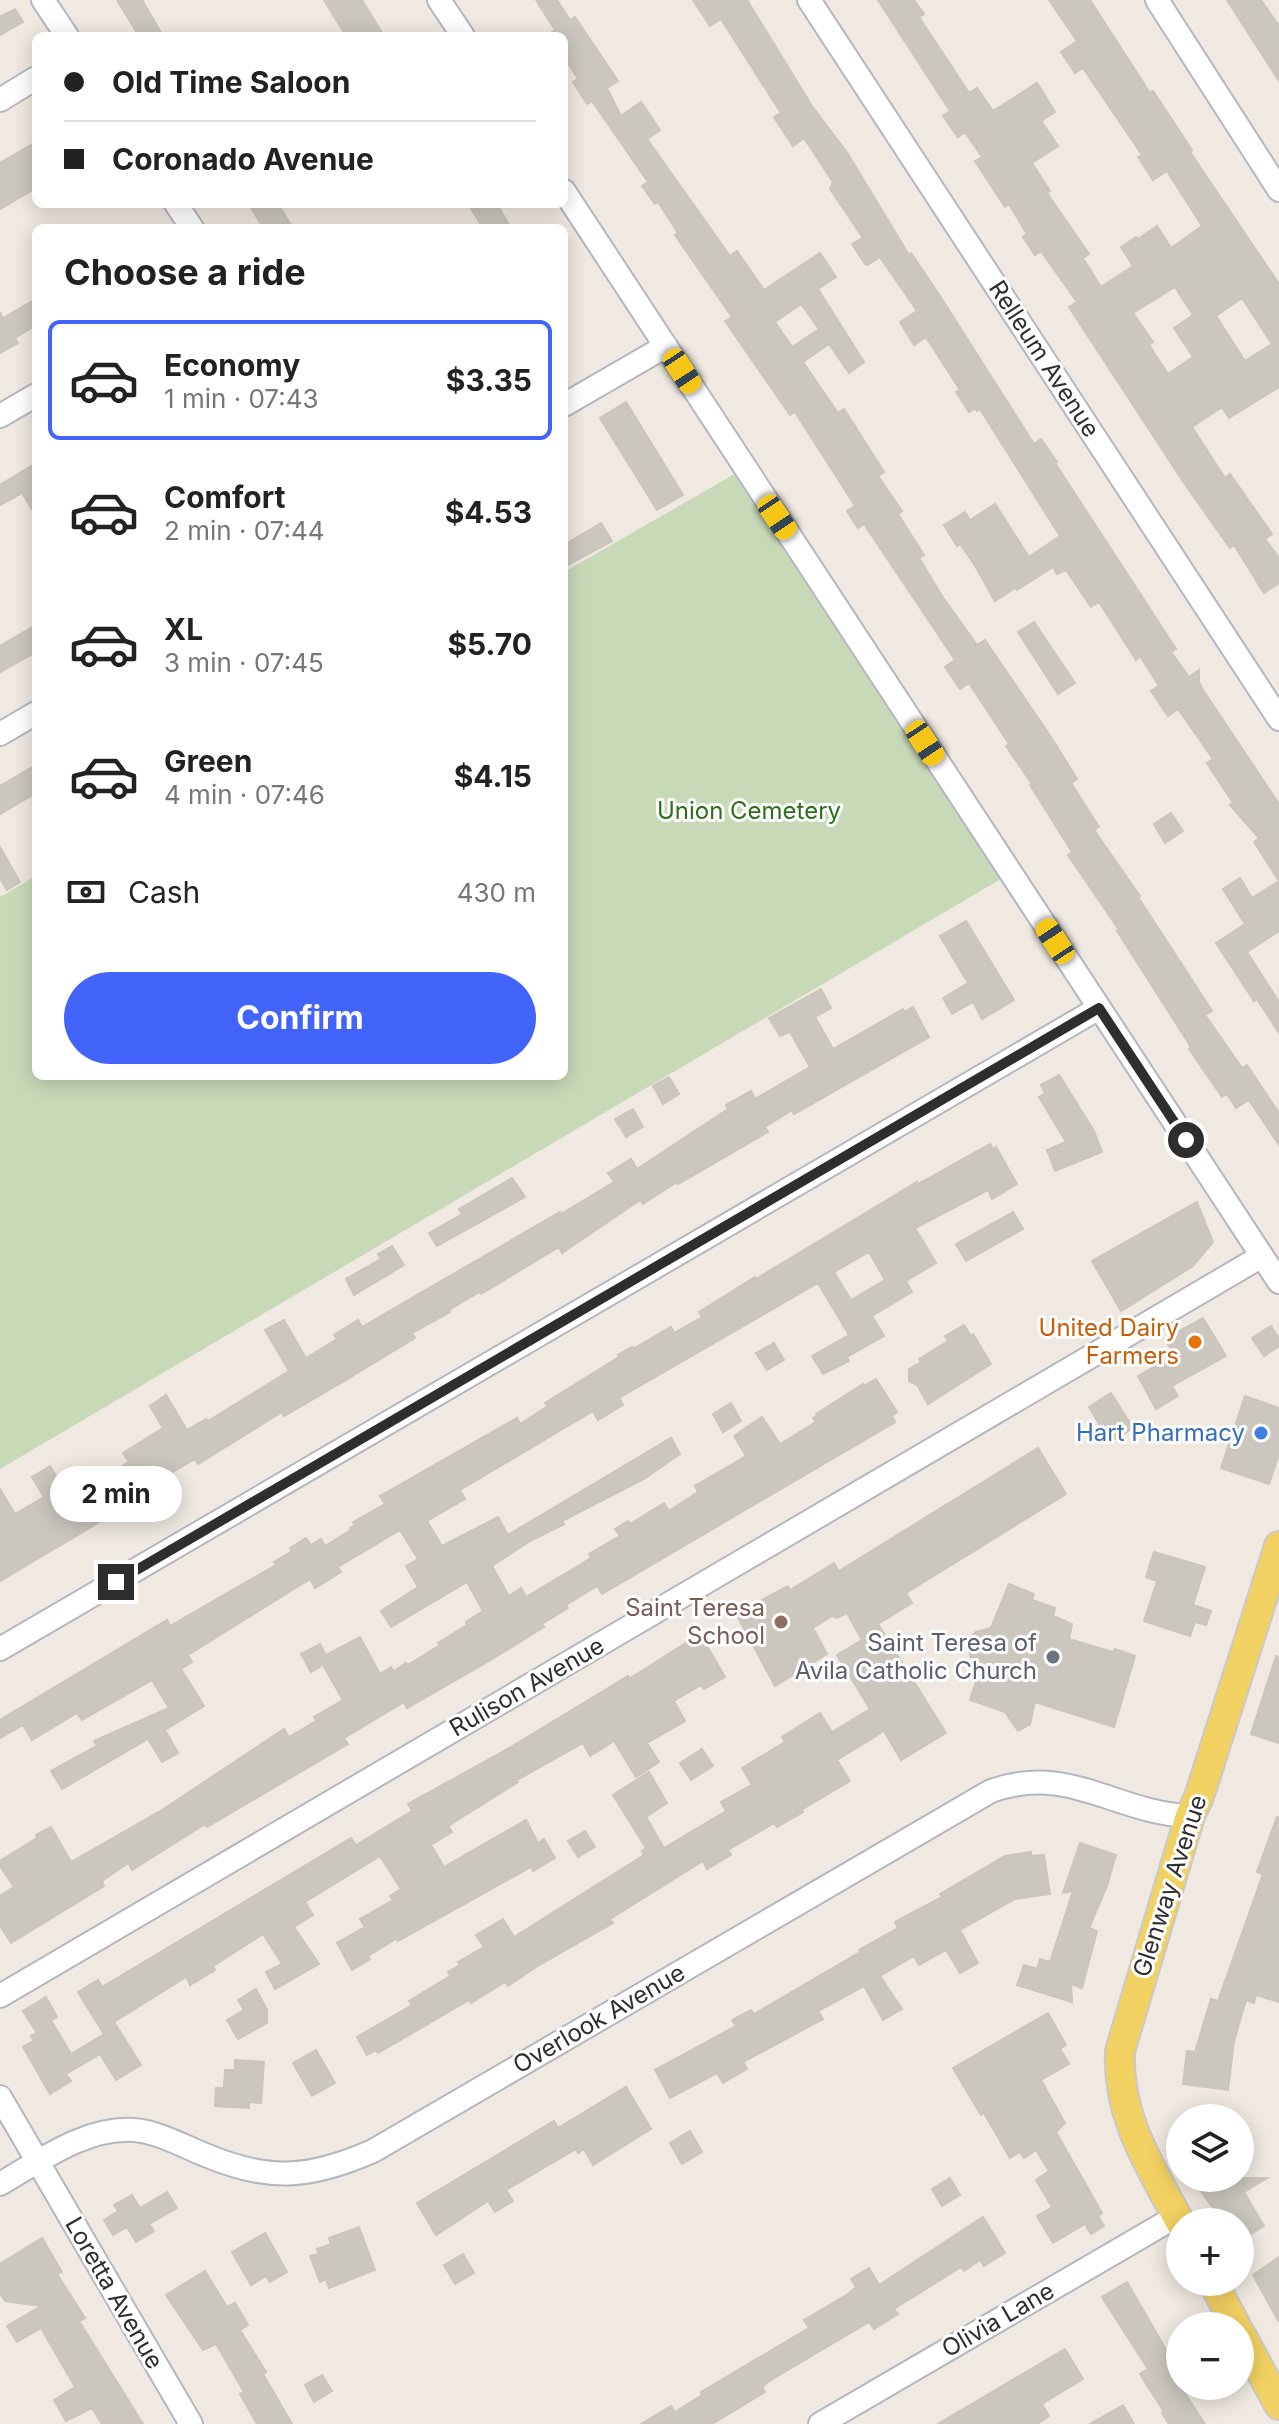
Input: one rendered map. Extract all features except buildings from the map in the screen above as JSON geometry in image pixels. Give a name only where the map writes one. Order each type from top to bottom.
[{"type":"main road","name":"Glenway Avenue","points":[[1172,2208],[1139,2144],[1124,2106],[1119,2075],[1123,2035],[1190,1816],[1199,1797],[1279,1546]]},
{"type":"main road","points":[[1254,2359],[1279,2405]]},
{"type":"street","points":[[43,0],[64,32]]},
{"type":"street","points":[[439,0],[460,32]]},
{"type":"street","name":"Relleum Avenue","points":[[809,0],[1279,719]]},
{"type":"street","points":[[1157,0],[1279,190]]},
{"type":"street","points":[[0,100],[32,80]]},
{"type":"street","points":[[568,197],[1279,1282]]},
{"type":"street","points":[[568,403],[666,346]]},
{"type":"street","points":[[0,416],[32,397]]},
{"type":"street","points":[[0,734],[32,715]]},
{"type":"street","points":[[0,1649],[1099,1008]]},
{"type":"street","name":"Rulison Avenue","points":[[0,1996],[1262,1256]]},
{"type":"street","name":"Overlook Avenue","points":[[0,2184],[73,2143],[99,2135],[135,2130],[157,2134],[232,2167],[260,2173],[283,2175],[320,2170],[347,2162],[386,2143],[991,1791],[1012,1783],[1050,1781],[1166,1815],[1190,1816]]},
{"type":"street","name":"Loretta Avenue","points":[[0,2097],[191,2424]]},
{"type":"street","name":"Olivia Lane","points":[[820,2424],[1166,2226]]},
{"type":"green space","name":"Union Cemetery","points":[[745,468],[1011,873],[0,1469],[0,897],[32,878],[32,1080],[568,1080],[568,570]]},
{"type":"place","name":"United Dairy Farmers","points":[[1195,1342]]},
{"type":"place","name":"Hart Pharmacy","points":[[1261,1433]]},
{"type":"place","name":"Saint Teresa School","points":[[781,1622]]},
{"type":"place","name":"Saint Teresa of Avila Catholic Church","points":[[1053,1657]]},
{"type":"route","points":[[116,1582],[1099,1008],[1186,1140]]}]
